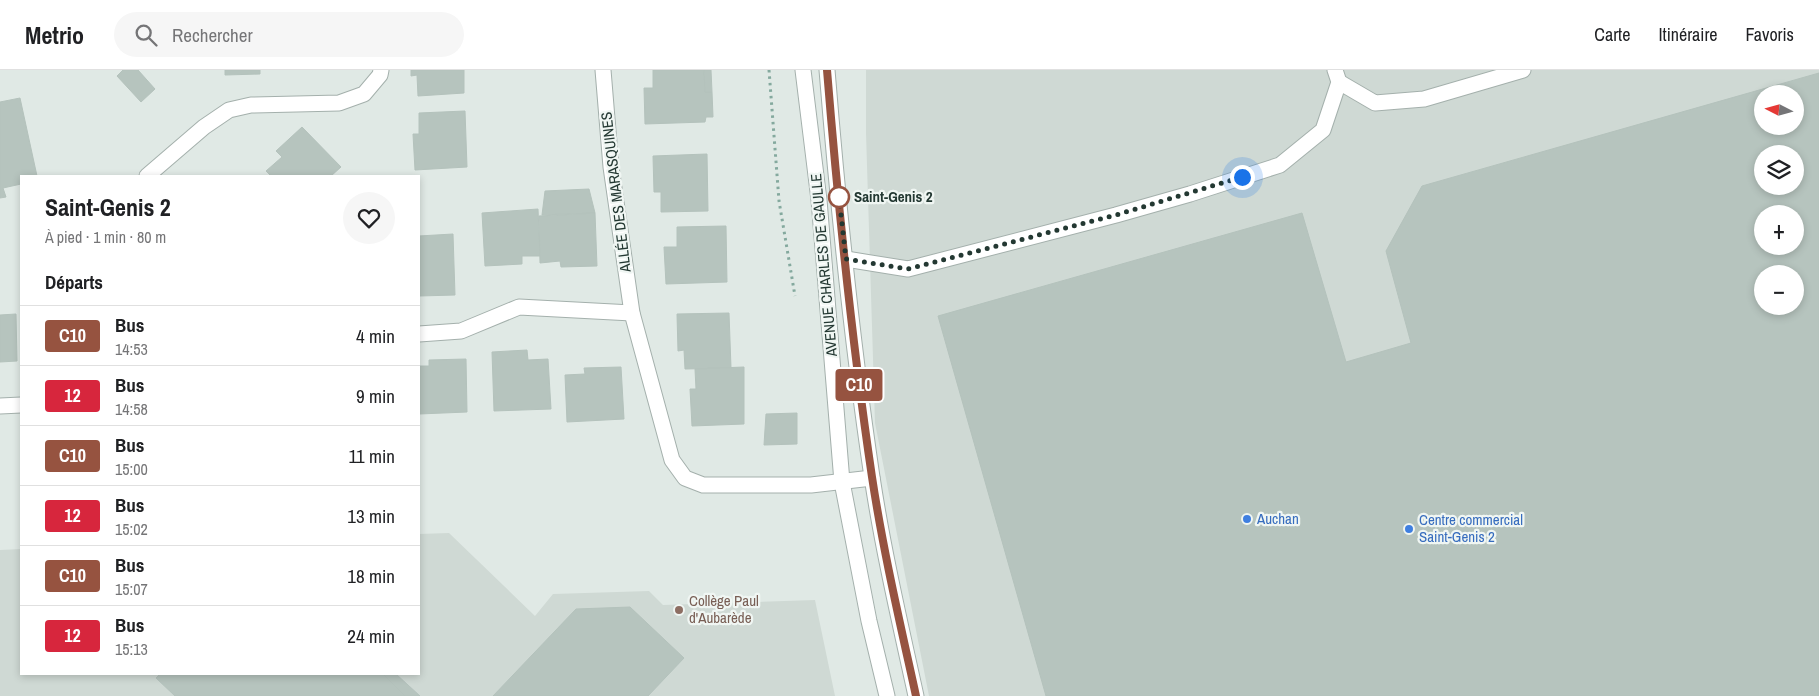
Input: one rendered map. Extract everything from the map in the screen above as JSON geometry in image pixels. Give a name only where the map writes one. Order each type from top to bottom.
[{"type":"street","points":[[148,175],[204,126],[229,110],[251,105],[339,103],[364,94],[380,75],[381,70]]},
{"type":"street","name":"ALLÉE DES MARASQUINES","points":[[602,70],[611,167],[632,314],[672,460],[685,478],[703,486],[812,485],[872,478]]},
{"type":"street","name":"AVENUE CHARLES DE GAULLE","points":[[803,70],[819,200],[842,482],[869,621],[887,696]]},
{"type":"street","name":"AVENUE CHARLES DE GAULLE","points":[[827,70],[851,326],[872,478],[889,571],[916,696]]},
{"type":"street","points":[[846,259],[908,269],[1116,215],[1280,165],[1323,130],[1337,76],[1375,103],[1424,99],[1523,70]]},
{"type":"street","points":[[420,334],[461,331],[519,307],[632,314]]},
{"type":"street","points":[[0,406],[20,405]]},
{"type":"path","points":[[769,70],[779,201],[796,304]]},
{"type":"shaded area","name":"Centre commercial Saint-Genis 2","points":[[866,70],[1819,70],[1819,696],[929,696],[875,423],[866,133]]},
{"type":"shaded area","name":"Collège Paul d'Aubarède","points":[[449,533],[535,616],[553,594],[649,591],[663,605],[815,600],[835,696],[0,696],[0,550],[20,549],[20,675],[420,675],[420,534]]},
{"type":"building","points":[[123,70],[138,70],[155,89],[141,102],[117,76]]},
{"type":"building","points":[[225,70],[260,70],[260,74],[225,75]]},
{"type":"building","points":[[411,70],[464,70],[464,93],[418,96],[417,75],[411,76]]},
{"type":"building","points":[[653,70],[704,70],[705,92],[712,92],[713,117],[706,117],[705,122],[645,124],[644,88],[653,88]]},
{"type":"building","points":[[704,70],[711,70],[712,92],[705,92]]},
{"type":"building","name":"Centre commercial Saint-Genis 2","points":[[1819,73],[1819,696],[1046,696],[938,316],[1302,213],[1346,362],[1411,343],[1386,251],[1422,186],[1754,92],[1754,135],[1804,135],[1804,85],[1777,85]]},
{"type":"building","points":[[20,98],[37,175],[20,175],[20,184],[3,188],[6,197],[0,198],[0,102]]},
{"type":"building","points":[[465,111],[467,167],[415,170],[413,134],[419,134],[419,113]]},
{"type":"building","points":[[302,127],[341,167],[332,175],[270,175],[266,171],[282,157],[276,151]]},
{"type":"building","points":[[707,154],[708,211],[661,212],[661,192],[654,192],[653,156]]},
{"type":"building","points":[[589,189],[595,213],[542,215],[545,191]]},
{"type":"building","points":[[538,209],[540,256],[522,256],[522,264],[485,266],[482,213]]},
{"type":"building","points":[[595,213],[597,266],[561,267],[560,261],[540,263],[539,216]]},
{"type":"building","points":[[726,226],[727,282],[666,284],[664,247],[677,247],[677,227]]},
{"type":"building","points":[[453,234],[455,295],[420,296],[420,236]]},
{"type":"building","points":[[729,313],[731,368],[685,369],[684,350],[678,351],[677,314]]},
{"type":"building","points":[[16,314],[17,361],[0,362],[0,315]]},
{"type":"building","points":[[527,350],[528,360],[548,359],[551,409],[494,411],[492,352]]},
{"type":"building","points":[[466,359],[467,412],[420,414],[420,366],[429,366],[429,360]]},
{"type":"building","points":[[621,367],[624,419],[567,422],[565,375],[585,374],[584,368]]},
{"type":"building","points":[[744,367],[744,424],[692,426],[690,389],[696,389],[695,369]]},
{"type":"building","points":[[797,413],[797,444],[764,445],[766,414]]},
{"type":"building","points":[[630,607],[684,658],[648,696],[493,696],[576,609]]},
{"type":"building","points":[[159,675],[384,675],[405,696],[175,696],[156,678]]},
{"type":"building","points":[[384,675],[397,675],[420,696],[405,696]]},
{"type":"bus line","name":"C10","points":[[827,70],[851,326],[872,478],[889,571],[916,696]]},
{"type":"place","name":"Saint-Genis 2","points":[[839,197]]},
{"type":"place","name":"Auchan","points":[[1247,519]]},
{"type":"place","name":"Centre commercial Saint-Genis 2","points":[[1409,529]]},
{"type":"place","name":"Collège Paul d'Aubarède","points":[[679,610]]},
{"type":"route","points":[[839,197],[846,259],[908,269],[1116,215],[1242,177]]}]
